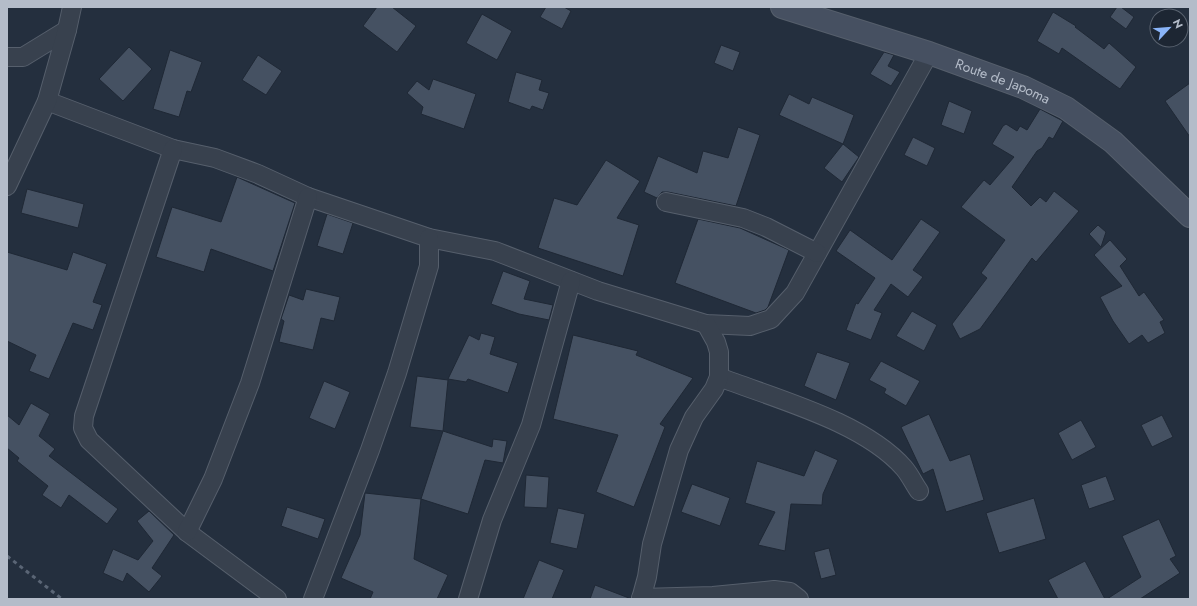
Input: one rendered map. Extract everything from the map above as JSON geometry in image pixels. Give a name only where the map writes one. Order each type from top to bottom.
[{"type":"street","points":[[7,186],[47,101],[72,7]]},
{"type":"street","name":"Route de Japoma","points":[[782,7],[929,53],[1023,87],[1066,108],[1113,142],[1190,216]]},
{"type":"street","points":[[7,57],[23,57],[67,30]]},
{"type":"street","points":[[47,101],[172,149],[215,158],[251,171],[308,197],[429,238],[495,252],[598,291],[706,324],[750,326],[771,319],[795,293],[929,53]]},
{"type":"street","points":[[172,149],[84,416],[83,428],[89,440],[187,532],[277,599]]},
{"type":"street","points":[[187,532],[213,479],[250,384],[308,197]]},
{"type":"street","points":[[666,202],[743,218],[766,227],[817,253]]},
{"type":"street","points":[[313,599],[370,450],[397,373],[430,266],[429,238]]},
{"type":"street","points":[[468,599],[492,520],[531,425],[571,281]]},
{"type":"street","points":[[706,324],[716,342],[719,352],[719,377],[714,389],[694,416],[679,450],[652,544],[647,577],[641,599],[714,596],[774,590],[790,592],[798,599]]},
{"type":"street","points":[[719,377],[846,425],[887,452],[904,469],[919,491]]},
{"type":"building","points":[[377,7],[392,7],[416,26],[397,52],[363,26]]},
{"type":"building","points":[[546,7],[564,7],[571,11],[562,29],[540,17]]},
{"type":"building","points":[[1117,7],[1121,7],[1134,17],[1126,29],[1110,17]]},
{"type":"building","points":[[1053,12],[1076,26],[1075,27],[1104,49],[1109,43],[1136,67],[1120,89],[1062,48],[1059,54],[1037,41]]},
{"type":"building","points":[[482,14],[512,31],[497,60],[466,43]]},
{"type":"building","points":[[721,45],[740,52],[733,71],[714,63]]},
{"type":"building","points":[[129,47],[152,69],[123,101],[99,79]]},
{"type":"building","points":[[170,50],[202,62],[191,92],[187,91],[179,117],[153,109]]},
{"type":"building","points":[[884,52],[894,55],[888,66],[900,72],[891,86],[870,74]]},
{"type":"building","points":[[258,55],[282,71],[266,95],[242,80]]},
{"type":"building","points":[[516,72],[542,80],[539,90],[549,93],[543,110],[532,106],[530,110],[508,102]]},
{"type":"building","points":[[433,79],[476,94],[464,129],[421,114],[423,107],[407,93],[417,81],[429,90]]},
{"type":"building","points":[[1190,83],[1190,137],[1165,101]]},
{"type":"building","points":[[789,94],[809,104],[812,97],[854,115],[843,144],[779,115]]},
{"type":"building","points":[[949,101],[972,111],[964,134],[941,125]]},
{"type":"building","points":[[1040,109],[1063,121],[1053,139],[1049,137],[1042,148],[1037,151],[1012,187],[1031,206],[1040,197],[1046,202],[1054,191],[1079,211],[1036,262],[1032,258],[980,329],[960,339],[952,324],[987,278],[981,273],[1005,240],[961,207],[984,180],[990,185],[1014,157],[992,144],[1003,126],[1006,124],[1017,131],[1020,126],[1027,130]]},
{"type":"building","points":[[738,127],[760,135],[736,206],[668,192],[662,192],[657,198],[644,192],[658,156],[697,173],[703,151],[728,158]]},
{"type":"building","points":[[913,137],[935,148],[927,166],[904,155]]},
{"type":"building","points":[[843,144],[859,157],[842,182],[824,168]]},
{"type":"building","points":[[606,160],[640,181],[617,218],[639,225],[623,276],[538,248],[554,198],[577,205]]},
{"type":"building","points":[[237,177],[295,203],[273,271],[211,249],[204,272],[156,257],[172,207],[221,222]]},
{"type":"building","points":[[27,189],[84,204],[78,228],[21,213]]},
{"type":"building","points":[[327,214],[353,223],[343,254],[317,246]]},
{"type":"building","points":[[698,219],[740,228],[789,250],[768,307],[765,310],[756,313],[675,283]]},
{"type":"building","points":[[921,219],[940,232],[913,270],[923,277],[908,297],[891,284],[874,310],[882,313],[871,340],[846,330],[856,303],[858,304],[875,278],[836,251],[850,230],[892,260]]},
{"type":"building","points":[[1098,225],[1106,232],[1101,247],[1089,234]]},
{"type":"building","points":[[1110,240],[1127,259],[1120,266],[1139,296],[1144,292],[1164,320],[1160,322],[1165,333],[1148,343],[1142,335],[1129,344],[1113,321],[1100,297],[1122,286],[1094,255]]},
{"type":"building","points":[[7,252],[67,270],[73,252],[107,264],[93,302],[102,305],[93,330],[73,323],[49,379],[29,371],[36,355],[7,341]]},
{"type":"building","points":[[503,271],[530,281],[524,299],[553,305],[549,320],[519,314],[491,304]]},
{"type":"building","points":[[306,289],[340,297],[334,321],[321,318],[313,350],[279,342],[284,321],[281,319],[289,295],[303,300]]},
{"type":"building","points":[[912,311],[937,325],[924,351],[896,336]]},
{"type":"building","points":[[481,333],[495,337],[490,354],[518,363],[508,393],[468,379],[466,382],[448,379],[469,335],[479,340]]},
{"type":"building","points":[[573,335],[638,351],[636,355],[693,378],[660,424],[665,427],[634,507],[596,492],[618,435],[553,419]]},
{"type":"building","points":[[817,352],[850,363],[836,400],[804,386]]},
{"type":"building","points":[[881,361],[920,381],[906,406],[884,393],[886,389],[869,380]]},
{"type":"building","points":[[417,376],[448,380],[443,431],[410,427]]},
{"type":"building","points":[[324,381],[350,392],[335,429],[309,418]]},
{"type":"building","points":[[31,403],[50,414],[39,436],[55,449],[49,456],[118,509],[107,524],[69,495],[61,508],[42,495],[48,486],[17,461],[19,458],[7,448],[7,415],[19,425]]},
{"type":"building","points":[[929,414],[950,461],[970,454],[984,500],[946,512],[933,469],[923,474],[901,427]]},
{"type":"building","points":[[1162,415],[1173,437],[1152,447],[1141,425]]},
{"type":"building","points":[[1081,420],[1096,447],[1072,460],[1058,433]]},
{"type":"building","points":[[443,431],[492,447],[493,439],[507,441],[503,463],[485,460],[468,514],[421,499]]},
{"type":"building","points":[[815,450],[838,460],[823,494],[822,505],[791,504],[785,551],[758,545],[775,512],[745,503],[757,461],[804,476]]},
{"type":"building","points":[[526,475],[549,477],[547,508],[524,507]]},
{"type":"building","points":[[1106,476],[1115,500],[1089,509],[1081,485]]},
{"type":"building","points":[[692,484],[730,498],[720,526],[681,512]]},
{"type":"building","points":[[365,493],[421,499],[414,559],[448,575],[437,599],[370,599],[373,592],[341,578],[360,535]]},
{"type":"building","points":[[1034,498],[1046,539],[999,553],[986,513]]},
{"type":"building","points":[[287,507],[325,519],[318,539],[281,526]]},
{"type":"building","points":[[558,508],[585,514],[577,549],[550,543]]},
{"type":"building","points":[[149,511],[174,535],[152,568],[162,576],[149,592],[127,573],[123,582],[103,573],[113,549],[138,560],[153,541],[137,521]]},
{"type":"building","points":[[1159,519],[1176,556],[1170,559],[1180,573],[1140,599],[1107,599],[1141,577],[1122,536]]},
{"type":"building","points":[[829,548],[836,575],[821,579],[814,552]]},
{"type":"building","points":[[539,560],[564,570],[552,599],[523,599]]},
{"type":"building","points":[[1085,561],[1105,599],[1058,599],[1048,580]]},
{"type":"building","points":[[595,585],[629,598],[590,599]]},
{"type":"railway","points":[[7,556],[62,599]]}]
